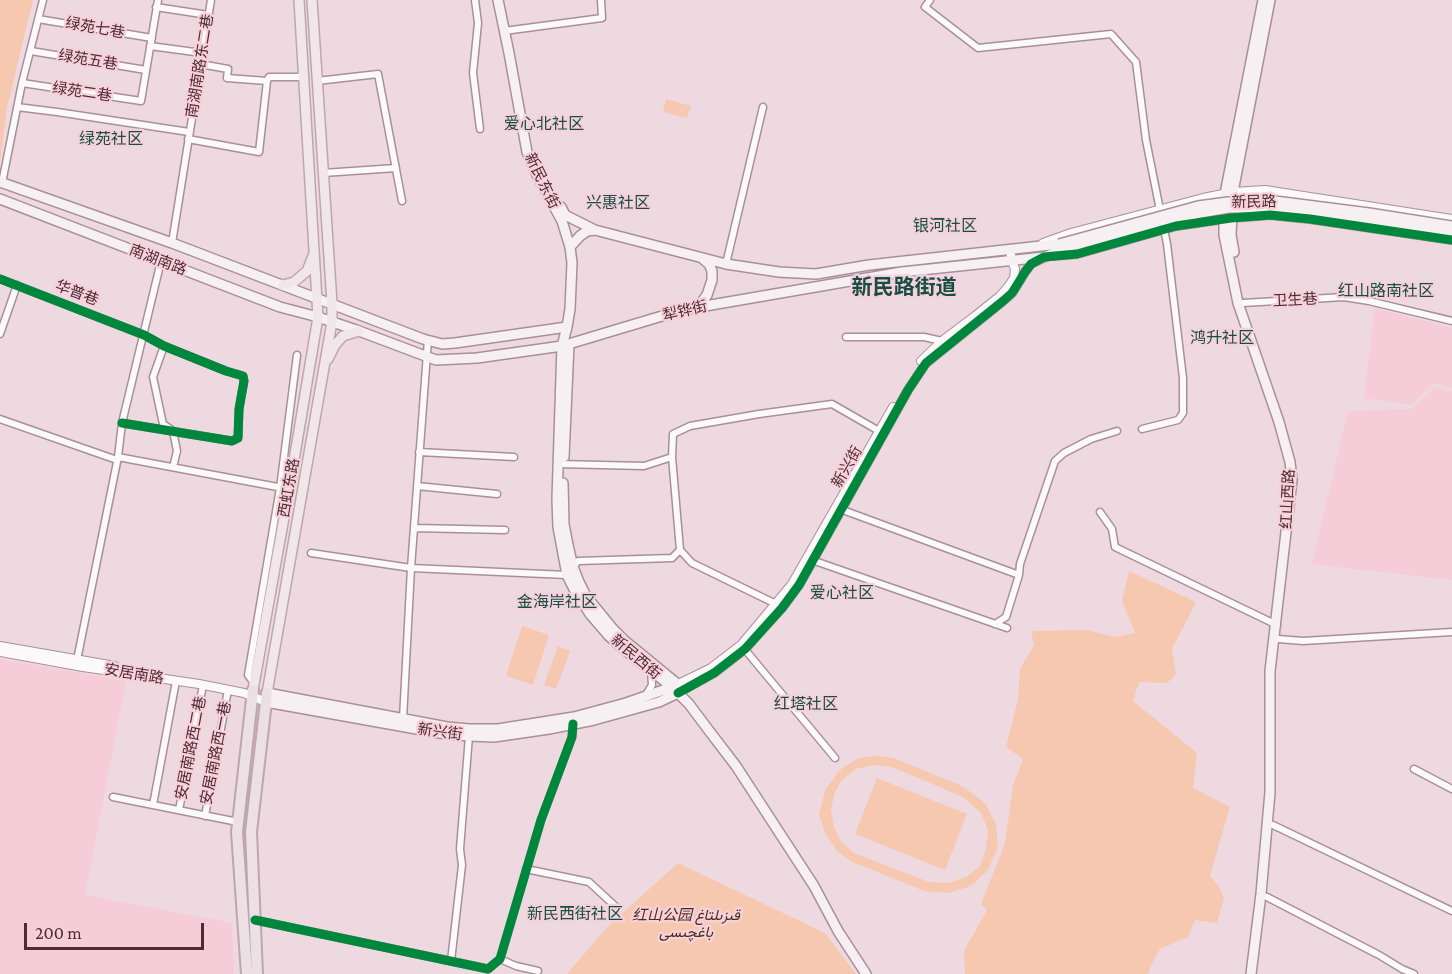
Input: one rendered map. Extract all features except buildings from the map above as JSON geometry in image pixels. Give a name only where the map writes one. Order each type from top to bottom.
[{"type":"highway","name":"西虹东路","points":[[247,974],[237,832],[253,690]]},
{"type":"highway","name":"西虹东路","points":[[257,974],[251,832],[267,697]]},
{"type":"main road","name":"西虹东路","points":[[253,690],[284,489],[318,317],[299,0]]},
{"type":"main road","name":"西虹东路","points":[[267,697],[332,322],[312,0]]},
{"type":"main road","name":"新民东街","points":[[498,0],[528,133],[540,169],[565,215],[595,230]]},
{"type":"main road","name":"新民东街","points":[[503,0],[506,31],[527,152],[562,221],[570,247],[572,263],[567,327]]},
{"type":"main road","name":"红山西路","points":[[1257,974],[1273,825],[1274,672],[1292,480],[1290,462],[1279,422],[1238,303],[1224,235],[1229,193],[1263,0]]},
{"type":"main road","name":"红山西路","points":[[1229,193],[1270,0]]},
{"type":"main road","name":"南湖南路","points":[[1,182],[317,297]]},
{"type":"main road","name":"南湖南路","points":[[0,199],[280,307],[318,317]]},
{"type":"main road","name":"新民路","points":[[1059,248],[1188,208],[1228,202],[1275,201],[1452,226]]},
{"type":"main road","name":"新民路","points":[[1059,248],[1228,208],[1277,208],[1361,219],[1452,235]]},
{"type":"main road","name":"红山西路","points":[[1227,218],[1242,303],[1284,420],[1294,463],[1295,479],[1278,625],[1270,671],[1270,792],[1262,894],[1251,974]]},
{"type":"main road","points":[[570,247],[587,231],[595,230],[726,264],[779,272],[816,274],[1033,247],[1059,248]]},
{"type":"main road","name":"犁铧街","points":[[318,317],[436,360],[477,358],[565,345],[682,309],[902,272],[1044,257],[1059,248]]},
{"type":"main road","points":[[283,285],[294,282],[307,271],[314,253]]},
{"type":"main road","points":[[699,306],[707,295],[712,280],[709,264],[701,258]]},
{"type":"main road","points":[[317,297],[442,344],[567,327]]},
{"type":"main road","name":"新民西街","points":[[567,327],[561,464],[557,499],[558,527],[575,591],[596,621],[620,646],[694,700],[745,770],[818,882],[844,931],[873,974]]},
{"type":"main road","points":[[324,366],[335,345],[344,336],[359,331]]},
{"type":"main road","name":"新民西街","points":[[570,571],[586,596],[613,629],[678,689],[736,766],[814,886],[838,931],[866,974]]},
{"type":"main road","name":"新兴街","points":[[267,697],[470,729],[498,729],[574,717],[678,689]]},
{"type":"main road","name":"新兴街","points":[[267,697],[439,733],[494,737],[573,724],[659,702],[678,689]]},
{"type":"street","points":[[1,182],[22,83],[44,0]]},
{"type":"street","name":"南湖南路东二巷","points":[[172,243],[211,0]]},
{"type":"street","points":[[475,0],[478,23],[473,73],[480,129]]},
{"type":"street","points":[[506,31],[602,18],[601,0]]},
{"type":"street","points":[[930,0],[925,7],[978,48],[1111,34],[1136,62],[1146,140],[1160,210]]},
{"type":"street","points":[[146,70],[157,4],[208,15]]},
{"type":"street","name":"绿苑七巷","points":[[38,19],[202,53]]},
{"type":"street","name":"绿苑五巷","points":[[31,51],[146,70]]},
{"type":"street","points":[[200,64],[228,69],[226,78],[267,81]]},
{"type":"street","name":"绿苑二巷","points":[[22,83],[141,101],[146,70]]},
{"type":"street","points":[[317,81],[378,74],[402,201]]},
{"type":"street","points":[[189,136],[259,152],[269,77],[304,77]]},
{"type":"street","name":"南湖南路东二巷","points":[[17,107],[189,136]]},
{"type":"street","points":[[726,264],[763,107]]},
{"type":"street","points":[[323,173],[396,168]]},
{"type":"street","points":[[1033,247],[1071,233],[1229,193],[1265,190],[1452,219]]},
{"type":"street","points":[[1044,257],[1077,254],[1176,226],[1270,214],[1452,240]]},
{"type":"street","points":[[1142,429],[1178,420],[1183,413],[1183,378],[1164,229]]},
{"type":"street","name":"新兴街","points":[[678,689],[714,673],[782,608],[799,585],[810,559],[879,431],[922,360],[942,341],[992,303],[1014,278],[1015,269],[1010,250]]},
{"type":"street","name":"新兴街","points":[[838,508],[926,363],[1004,301],[1031,264],[1044,257]]},
{"type":"street","points":[[77,660],[117,459],[122,423],[161,261]]},
{"type":"street","name":"华普巷","points":[[0,279],[243,376],[238,438],[232,441],[173,431]]},
{"type":"street","points":[[0,334],[17,285]]},
{"type":"street","name":"卫生巷","points":[[1242,303],[1344,297],[1452,321]]},
{"type":"street","points":[[846,337],[924,337],[942,341]]},
{"type":"street","points":[[403,719],[411,568],[428,340]]},
{"type":"street","points":[[164,346],[153,377],[163,424],[173,431],[177,451],[173,467]]},
{"type":"street","points":[[0,419],[117,459],[173,467],[284,489],[297,355]]},
{"type":"street","points":[[776,604],[692,563],[680,550],[672,457],[673,434],[690,426],[832,404],[879,431]]},
{"type":"street","points":[[122,423],[173,431]]},
{"type":"street","points":[[995,624],[1006,617],[1020,575],[1020,564],[1055,461],[1064,453],[1091,439],[1117,431]]},
{"type":"street","points":[[419,452],[514,457]]},
{"type":"street","points":[[561,464],[644,466],[672,457]]},
{"type":"street","points":[[417,486],[497,494]]},
{"type":"street","points":[[838,508],[1020,575]]},
{"type":"street","points":[[1100,512],[1112,529],[1115,547],[1278,625]]},
{"type":"street","points":[[414,528],[505,530]]},
{"type":"street","points":[[311,553],[411,568],[570,571],[578,561],[672,558],[680,550]]},
{"type":"street","points":[[810,559],[1006,628]]},
{"type":"street","name":"新兴街","points":[[743,647],[810,559]]},
{"type":"street","points":[[1278,639],[1303,641],[1452,632]]},
{"type":"street","name":"安居南路","points":[[0,646],[253,690],[267,697]]},
{"type":"street","points":[[743,647],[835,759]]},
{"type":"street","name":"安居南路","points":[[0,652],[244,693],[253,690]]},
{"type":"street","points":[[644,698],[652,685],[651,670]]},
{"type":"street","points":[[153,805],[176,681]]},
{"type":"street","name":"安居南路西二巷","points":[[179,810],[203,685]]},
{"type":"street","name":"安居南路西一巷","points":[[205,816],[228,690]]},
{"type":"street","points":[[255,920],[488,969],[500,959],[540,820],[572,737],[573,724]]},
{"type":"street","points":[[451,961],[462,865],[460,849],[469,736]]},
{"type":"street","points":[[1414,769],[1452,789]]},
{"type":"street","points":[[113,797],[238,822]]},
{"type":"street","points":[[1273,825],[1452,911]]},
{"type":"street","points":[[526,869],[589,882],[615,906]]},
{"type":"street","points":[[1267,897],[1414,974]]},
{"type":"street","points":[[500,959],[516,966],[538,971]]},
{"type":"shaded area","points":[[1375,308],[1452,328],[1452,388],[1435,383],[1411,405],[1364,398]]},
{"type":"shaded area","points":[[1436,387],[1452,392],[1452,580],[1312,564],[1348,411],[1412,409]]},
{"type":"shaded area","points":[[0,659],[126,681],[85,895],[232,923],[234,974],[0,974]]},
{"type":"green space","points":[[0,0],[33,0],[7,108],[0,163]]},
{"type":"green space","points":[[666,99],[691,106],[687,118],[663,112]]},
{"type":"green space","points":[[1129,571],[1196,602],[1172,649],[1176,674],[1167,683],[1139,682],[1133,701],[1197,753],[1193,788],[1230,807],[1210,876],[1224,898],[1217,923],[1195,920],[1188,937],[1160,949],[1148,974],[965,974],[964,951],[987,910],[981,904],[1005,843],[1013,786],[1023,759],[1006,747],[1018,699],[1020,669],[1034,645],[1031,631],[1086,630],[1115,637],[1135,633],[1122,601]]},
{"type":"green space","points":[[522,626],[549,635],[533,685],[506,676]]},
{"type":"green space","points":[[558,646],[570,651],[556,689],[544,685]]},
{"type":"green space","points":[[876,756],[894,758],[964,787],[985,803],[996,824],[998,847],[988,870],[971,886],[948,893],[924,891],[852,862],[837,851],[825,833],[819,814],[826,788],[841,769],[859,758]],"holes":[[[874,765],[892,767],[963,797],[981,813],[988,830],[986,849],[980,866],[966,877],[948,883],[929,882],[854,853],[841,842],[834,827],[831,809],[835,792],[842,780],[856,769]]]},
{"type":"green space","points":[[877,778],[967,814],[945,870],[855,834]]},
{"type":"green space","name":"红山公园 قىزىلتاغ باغچىسى","points":[[678,863],[825,933],[856,974],[567,974],[609,925]]},
{"type":"cycle path","points":[[678,693],[714,673],[745,649],[782,608],[799,585],[908,390],[926,363],[1012,293],[1031,264],[1044,257],[1077,254],[1176,226],[1270,215],[1452,240]]},
{"type":"cycle path","points":[[0,279],[243,376],[238,438],[232,441],[122,423]]},
{"type":"cycle path","points":[[255,920],[488,969],[500,959],[541,820],[572,737],[573,724]]},
{"type":"district","name":"爱心北社区","points":[[544,124]]},
{"type":"district","name":"绿苑社区","points":[[111,139]]},
{"type":"district","name":"兴惠社区","points":[[618,203]]},
{"type":"district","name":"银河社区","points":[[945,226]]},
{"type":"district","name":"新民路街道","points":[[904,288]]},
{"type":"district","name":"红山路南社区","points":[[1386,291]]},
{"type":"district","name":"鸿升社区","points":[[1222,338]]},
{"type":"district","name":"爱心社区","points":[[842,593]]},
{"type":"district","name":"金海岸社区","points":[[557,602]]},
{"type":"district","name":"红塔社区","points":[[806,704]]},
{"type":"district","name":"新民西街社区","points":[[575,914]]}]
